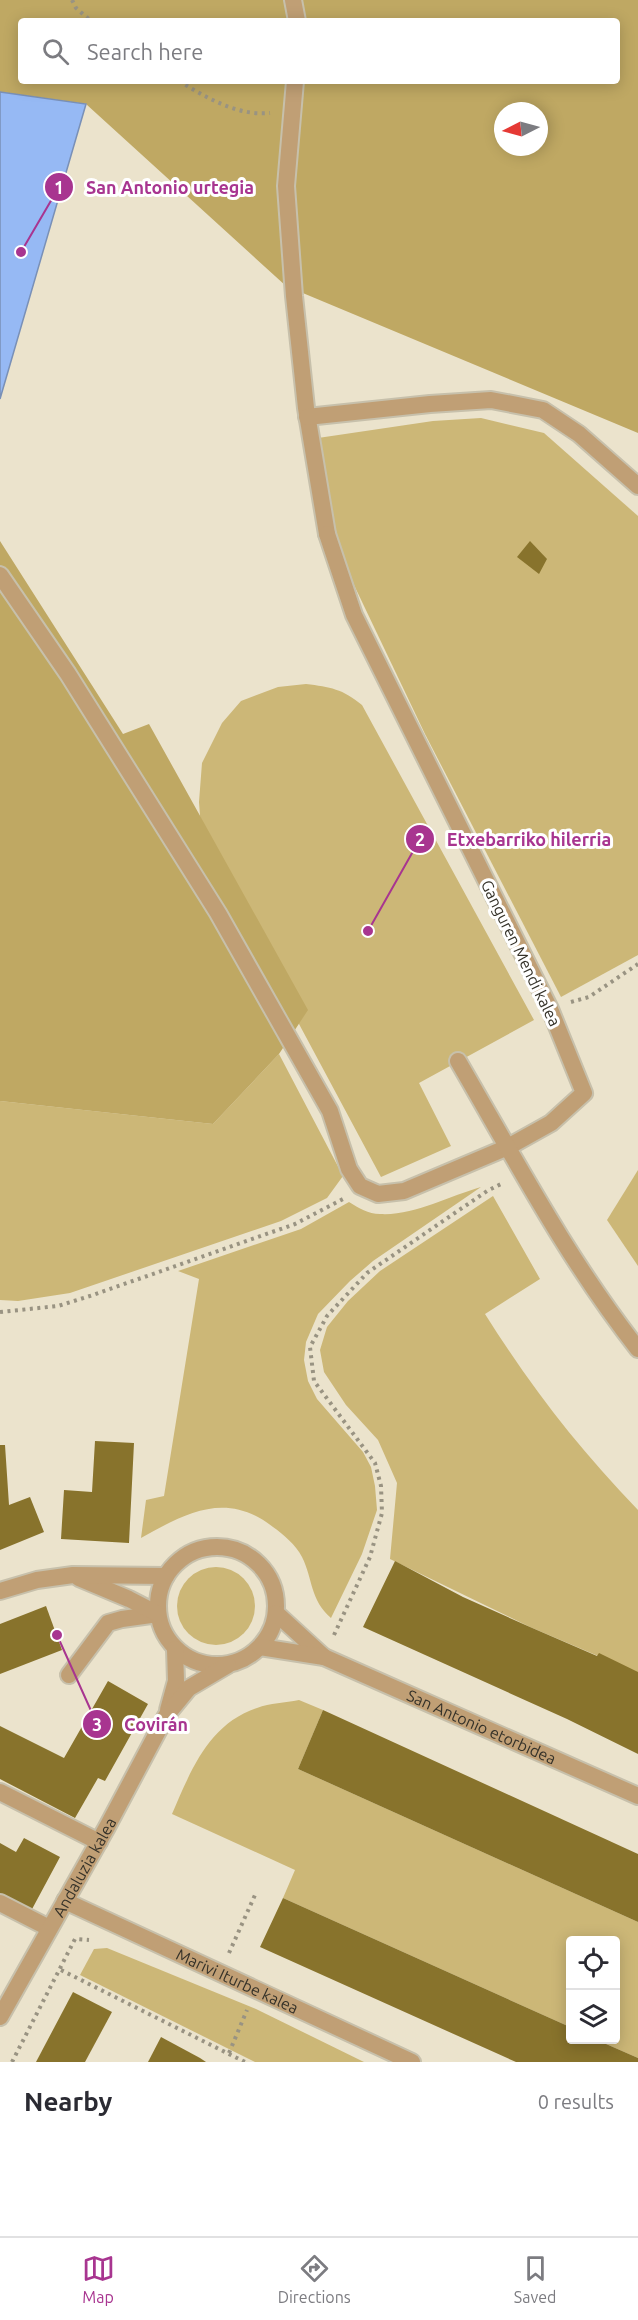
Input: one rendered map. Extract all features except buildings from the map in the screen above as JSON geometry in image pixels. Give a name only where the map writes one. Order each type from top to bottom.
[{"type":"street","points":[[293,0],[296,18]]},
{"type":"street","name":"Ganguren Mendi kalea","points":[[295,84],[286,186],[294,296],[307,417],[327,534],[354,615],[550,1009],[584,1093],[551,1123],[508,1147]]},
{"type":"street","points":[[307,417],[491,400],[543,410],[579,434],[638,486]]},
{"type":"street","points":[[0,575],[68,674],[218,913],[330,1111],[350,1169],[360,1186],[378,1194],[404,1191],[508,1147]]},
{"type":"street","points":[[459,1061],[579,1267],[638,1349]]},
{"type":"street","points":[[216,1547],[236,1550],[254,1559],[267,1574],[274,1593],[276,1613],[270,1632],[260,1647],[245,1659],[228,1665],[209,1665],[191,1660],[175,1649],[163,1633],[158,1614],[158,1594],[166,1576],[179,1560],[196,1550],[216,1547]]},
{"type":"street","points":[[0,1591],[38,1580],[73,1575],[166,1576]]},
{"type":"street","points":[[73,1575],[158,1614]]},
{"type":"street","name":"San Antonio etorbidea","points":[[276,1613],[324,1657]]},
{"type":"street","points":[[69,1675],[108,1623],[158,1614]]},
{"type":"street","name":"San Antonio etorbidea","points":[[260,1647],[324,1657],[638,1796]]},
{"type":"street","name":"Andaluzia kalea","points":[[166,1716],[176,1681],[175,1649]]},
{"type":"street","name":"Andaluzia kalea","points":[[0,2017],[99,1842],[166,1716],[189,1688],[228,1665]]},
{"type":"street","points":[[0,1792],[99,1842]]},
{"type":"street","name":"Marivi Iturbe kalea","points":[[65,1901],[412,2062]]},
{"type":"street","points":[[0,1903],[49,1929]]},
{"type":"path","points":[[72,0],[76,8],[88,18]]},
{"type":"path","points":[[184,84],[214,102],[248,112]]},
{"type":"path","points":[[550,1009],[589,997],[638,964]]},
{"type":"path","points":[[324,1657],[370,1557],[382,1513],[381,1486],[375,1463],[314,1381],[310,1347],[327,1316],[367,1273],[487,1191],[523,1172]]},
{"type":"path","points":[[0,1312],[58,1306],[93,1295],[295,1224],[338,1203],[360,1186]]},
{"type":"path","points":[[220,1973],[255,1895]]},
{"type":"path","points":[[12,2062],[75,1939],[95,1941]]},
{"type":"path","points":[[61,1970],[245,2062]]},
{"type":"path","points":[[229,2053],[256,1990]]},
{"type":"shaded area","points":[[0,0],[638,0],[638,433],[286,286],[86,104],[0,92]]},
{"type":"shaded area","points":[[481,418],[544,433],[638,516],[638,955],[561,997],[425,734],[354,585],[334,527],[318,438],[433,421]]},
{"type":"shaded area","points":[[0,541],[123,734],[149,724],[308,1010],[279,1054],[213,1124],[0,1101]]},
{"type":"shaded area","points":[[306,684],[336,690],[349,695],[362,705],[534,1020],[419,1083],[451,1146],[381,1177],[202,843],[199,802],[202,763],[222,723],[241,701],[278,687]]},
{"type":"shaded area","points":[[279,1054],[343,1176],[327,1198],[281,1221],[70,1293],[18,1301],[0,1300],[0,1101],[213,1124]]},
{"type":"shaded area","points":[[638,1170],[638,1266],[607,1220]]},
{"type":"shaded area","points":[[481,1187],[373,1261],[350,1281],[318,1314],[306,1342],[304,1360],[308,1381],[317,1399],[363,1452],[371,1467],[375,1486],[377,1510],[362,1554],[331,1618],[315,1597],[306,1565],[296,1548],[281,1533],[256,1516],[239,1510],[206,1509],[174,1521],[141,1538],[146,1500],[164,1496],[199,1279],[178,1271],[301,1229],[349,1202],[372,1213],[393,1214],[418,1209]]},
{"type":"shaded area","points":[[493,1196],[540,1279],[485,1314],[556,1416],[638,1510],[638,1673],[530,1627],[390,1559],[397,1483],[378,1440],[346,1405],[324,1372],[320,1350],[327,1327],[348,1301],[380,1271]]},
{"type":"shaded area","points":[[216,1567],[231,1570],[243,1579],[252,1591],[255,1606],[252,1621],[243,1633],[231,1642],[216,1645],[201,1642],[189,1633],[180,1621],[177,1606],[180,1591],[189,1579],[201,1570]]},
{"type":"shaded area","points":[[299,1700],[323,1710],[298,1769],[638,1922],[638,2058],[606,2044],[620,2044],[620,1936],[566,1936],[566,2025],[283,1898],[295,1870],[172,1814],[195,1765],[214,1737],[240,1715],[272,1704]]},
{"type":"shaded area","points":[[107,1948],[256,2009],[364,2062],[255,2062],[80,1975],[94,1949]]},
{"type":"water","points":[[0,92],[86,104],[0,399]]},
{"type":"place","name":"San Antonio urtegia","points":[[21,252]]},
{"type":"place","name":"Etxebarriko hilerria","points":[[368,931]]},
{"type":"place","name":"Covirán","points":[[57,1635]]}]
